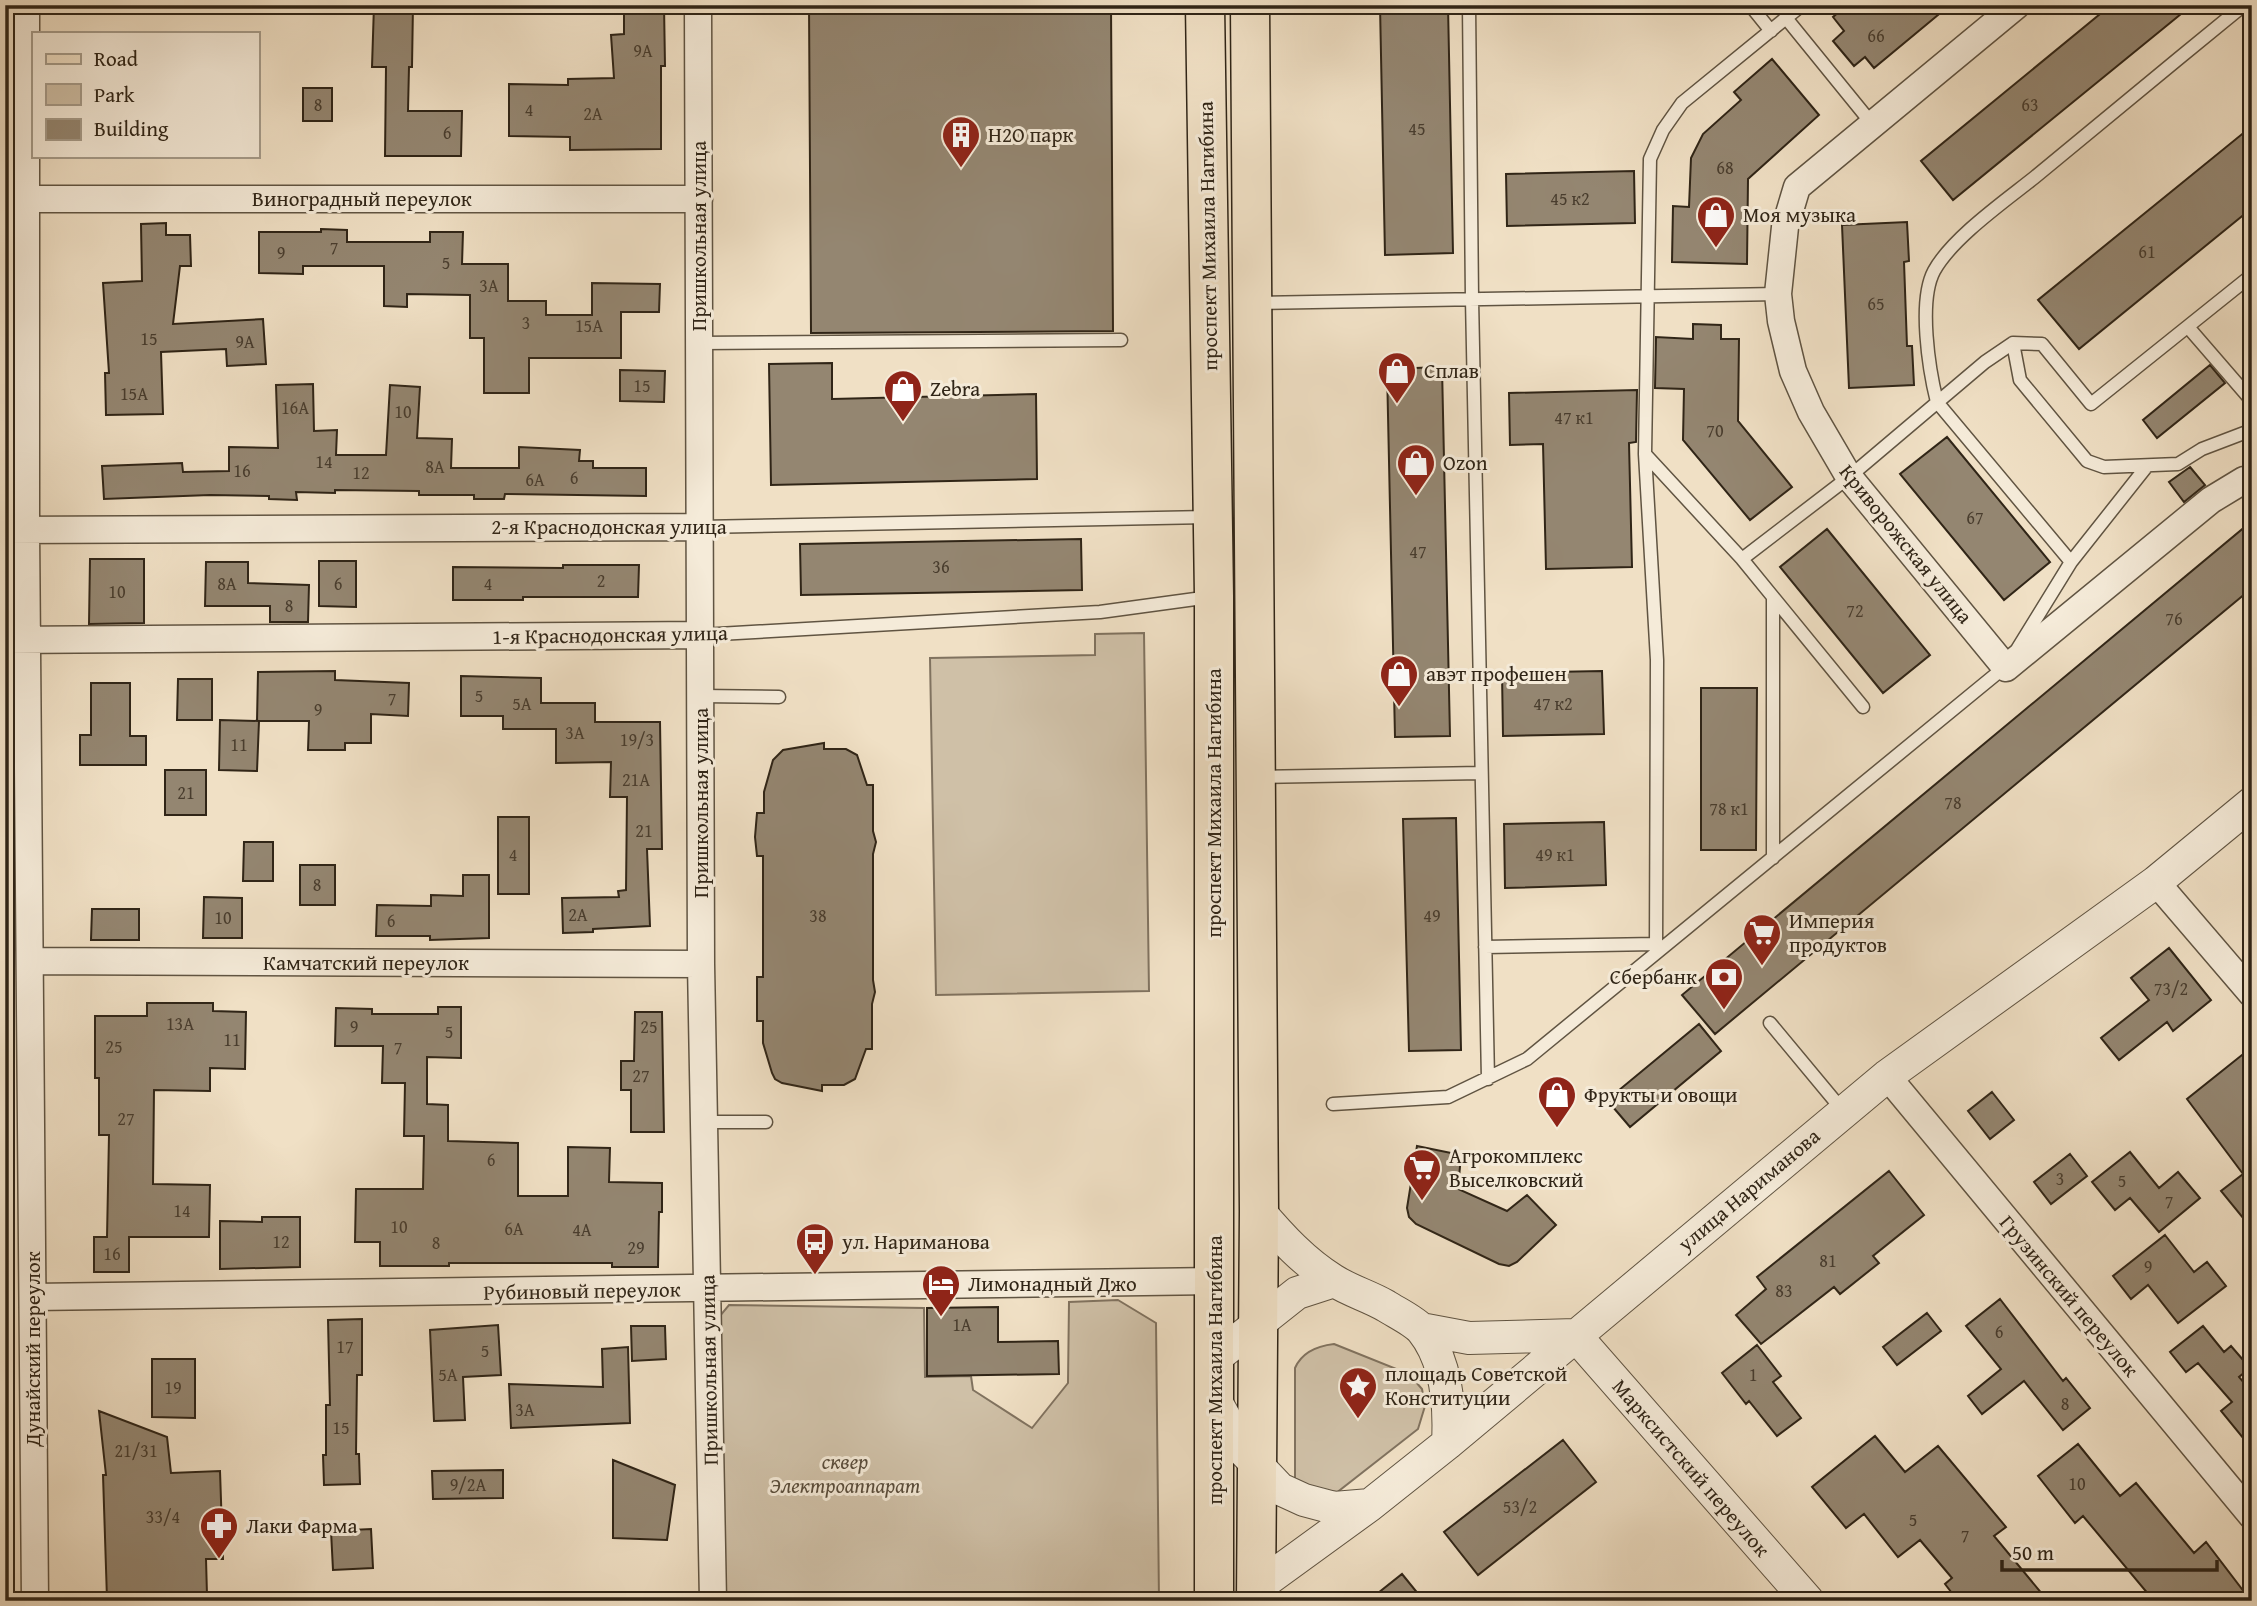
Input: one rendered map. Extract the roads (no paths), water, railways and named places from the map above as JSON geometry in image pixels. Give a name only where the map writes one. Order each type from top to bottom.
[{"type":"main road","name":"проспект Михаила Нагибина","points":[[1205,5],[1214,596],[1214,1601]]},
{"type":"main road","name":"проспект Михаила Нагибина","points":[[1250,5],[1259,1211],[1256,1595]]},
{"type":"street","name":"Дунайский переулок","points":[[26,5],[26,199],[15,530],[16,640],[30,961],[36,1601]]},
{"type":"street","name":"Пришкольная улица","points":[[698,5],[701,964],[713,1601]]},
{"type":"street","name":"Криворожская улица","points":[[2006,668],[1849,477],[1811,412],[1793,371],[1781,321],[1778,294],[1785,227],[1797,187],[2017,5]]},
{"type":"street","name":"Виноградный переулок","points":[[26,199],[699,199]]},
{"type":"street","points":[[2006,668],[2211,500],[2244,480],[2252,481]]},
{"type":"street","name":"2-я Краснодонская улица","points":[[15,530],[701,527]]},
{"type":"street","name":"1-я Краснодонская улица","points":[[16,640],[701,635]]},
{"type":"street","name":"улица Нариманова","points":[[1256,1595],[1448,1443],[1887,1076],[2156,882],[2252,803]]},
{"type":"street","points":[[2156,882],[2252,994]]},
{"type":"street","name":"Камчатский переулок","points":[[30,961],[701,964]]},
{"type":"street","name":"Грузинский переулок","points":[[1887,1076],[2252,1516]]},
{"type":"street","points":[[1259,1211],[1304,1259],[1334,1281],[1385,1305],[1421,1329],[1469,1338],[1575,1335]]},
{"type":"street","points":[[1216,1281],[1334,1281]]},
{"type":"street","name":"Рубиновый переулок","points":[[33,1297],[1216,1281]]},
{"type":"street","points":[[1215,1358],[1297,1293],[1334,1281]]},
{"type":"street","points":[[1421,1329],[1435,1354],[1446,1387],[1450,1415],[1448,1443]]},
{"type":"street","name":"Марксистский переулок","points":[[1575,1335],[1808,1601]]},
{"type":"street","points":[[1215,1401],[1242,1449],[1280,1489],[1304,1500],[1334,1508],[1370,1505]]},
{"type":"lane","points":[[1469,5],[1472,299],[1488,1079]]},
{"type":"lane","points":[[1750,5],[1771,31]]},
{"type":"lane","points":[[1656,948],[1657,660],[1645,454],[1650,159],[1663,130],[1682,103],[1802,5]]},
{"type":"lane","points":[[2071,562],[1937,402],[1930,373],[1926,305],[1934,272],[1956,243],[1998,206],[2244,5]]},
{"type":"lane","points":[[1786,18],[1873,125]]},
{"type":"lane","points":[[1742,559],[1849,477],[1985,362],[2013,343],[2042,344],[2091,404],[2252,275]]},
{"type":"lane","points":[[1252,303],[1778,294]]},
{"type":"lane","points":[[2188,327],[2252,401]]},
{"type":"lane","points":[[700,344],[1121,340]]},
{"type":"lane","points":[[2013,343],[2020,380],[2087,461],[2104,467],[2178,464],[2202,449],[2252,432]]},
{"type":"lane","points":[[1645,454],[1742,559],[1863,707]]},
{"type":"lane","points":[[1333,1104],[1448,1097],[1527,1059],[1656,948],[1773,858],[2006,668],[2071,562],[2147,466]]},
{"type":"lane","name":"2-я Краснодонская улица","points":[[701,527],[1212,517]]},
{"type":"lane","name":"1-я Краснодонская улица","points":[[701,635],[1100,612],[1214,596]]},
{"type":"lane","points":[[1773,597],[1773,858]]},
{"type":"lane","points":[[701,696],[779,696]]},
{"type":"lane","points":[[1255,777],[1481,773]]},
{"type":"lane","points":[[1485,947],[1656,948]]},
{"type":"lane","points":[[1770,1023],[1844,1112]]},
{"type":"lane","points":[[704,1122],[766,1122]]},
{"type":"place","name":"H2O парк","points":[[961,169]]},
{"type":"place","name":"Моя музыка","points":[[1716,249]]},
{"type":"place","name":"Сплав","points":[[1397,405]]},
{"type":"place","name":"Zebra","points":[[903,423]]},
{"type":"place","name":"Ozon","points":[[1416,497]]},
{"type":"place","name":"авэт профешен","points":[[1399,708]]},
{"type":"place","name":"Империя продуктов","points":[[1762,967]]},
{"type":"place","name":"Сбербанк","points":[[1724,1011]]},
{"type":"place","name":"Фрукты и овощи","points":[[1557,1129]]},
{"type":"place","name":"Агрокомплекс Выселковский","points":[[1422,1202]]},
{"type":"place","name":"ул. Нариманова","points":[[815,1276]]},
{"type":"place","name":"Лимонадный Джо","points":[[941,1318]]},
{"type":"place","name":"площадь Советской Конституции","points":[[1358,1420]]},
{"type":"place","name":"Лаки Фарма","points":[[219,1560]]},
{"type":"park label","name":"cквер Электроаппарат","points":[[845,1474]]}]
